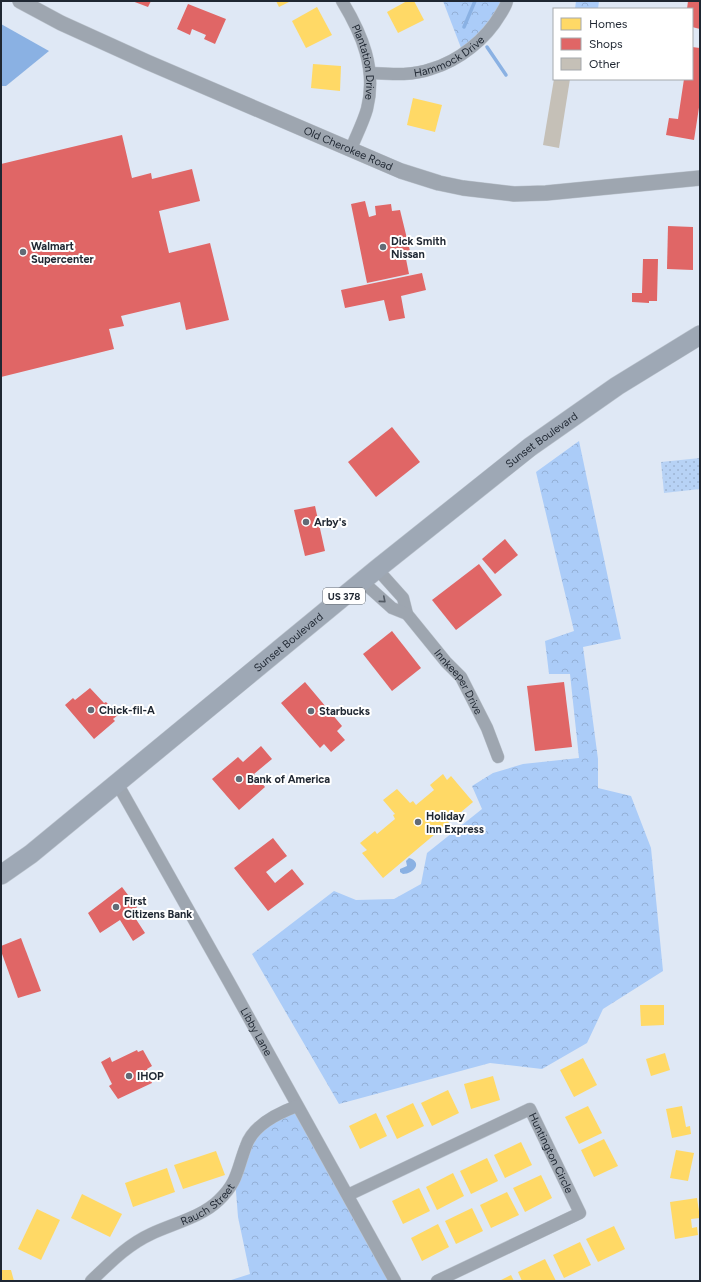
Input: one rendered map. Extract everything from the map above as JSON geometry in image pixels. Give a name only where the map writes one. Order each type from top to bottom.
[{"type":"main road","name":"Sunset Boulevard","points":[[1,875],[30,854],[362,581],[530,447],[617,386],[700,334]]},
{"type":"street","name":"Old Cherokee Road","points":[[20,1],[61,23],[147,62],[401,171],[439,183],[463,188],[514,194],[546,193],[700,178]]},
{"type":"street","name":"Plantation Drive","points":[[342,1],[362,38],[370,73],[367,108],[351,149]]},
{"type":"street","name":"Hammock Drive","points":[[370,73],[405,74],[431,70],[456,58],[476,44],[494,25],[507,1]]},
{"type":"street","name":"Innkeeper Drive","points":[[377,569],[403,598],[407,614],[446,662],[461,677],[487,728],[498,757]]},
{"type":"street","name":"Innkeeper Drive","points":[[362,581],[392,608],[407,614]]},
{"type":"street","name":"Libby Lane","points":[[116,783],[229,982],[395,1281]]},
{"type":"street","name":"Rauch Street","points":[[91,1281],[131,1245],[150,1234],[206,1210],[218,1202],[235,1179],[246,1145],[254,1133],[264,1123],[276,1115],[297,1106]]},
{"type":"street","name":"Huntington Circle","points":[[348,1195],[530,1109],[580,1213],[437,1281]]},
{"type":"green space","points":[[443,1],[505,1],[463,53]]},
{"type":"green space","points":[[576,1],[599,1],[598,8],[575,8]]},
{"type":"green space","points":[[579,441],[621,639],[583,647],[598,759],[598,788],[631,796],[651,848],[663,971],[603,1009],[587,1043],[542,1069],[490,1063],[339,1104],[252,954],[334,891],[356,900],[394,899],[421,884],[427,853],[482,809],[472,786],[493,773],[523,764],[579,758],[570,674],[549,674],[545,641],[574,631],[536,472]]},
{"type":"green space","points":[[297,1106],[395,1281],[228,1281],[250,1274],[238,1217],[235,1179],[254,1133]]},
{"type":"shaded area","points":[[1,24],[49,51],[6,86],[1,86]]},
{"type":"shaded area","points":[[700,458],[700,489],[664,493],[661,462]]},
{"type":"shaded area","points":[[409,858],[416,862],[415,868],[411,872],[403,874],[400,872],[400,869],[407,866],[406,861]]},
{"type":"building: Homes","points":[[276,1],[291,1],[279,7]]},
{"type":"building: Homes","points":[[407,1],[414,1],[424,20],[398,33],[387,12]]},
{"type":"building: Homes","points":[[317,7],[332,35],[306,48],[292,21]]},
{"type":"building: Homes","points":[[313,64],[341,66],[340,91],[311,88]]},
{"type":"building: Homes","points":[[413,98],[442,105],[435,132],[407,125]]},
{"type":"building: Homes","points":[[443,774],[447,780],[451,776],[473,802],[383,878],[362,853],[367,850],[360,843],[375,831],[377,834],[395,819],[393,815],[395,814],[383,800],[397,789],[410,803],[413,801],[416,805],[434,790],[430,785]]},
{"type":"building: Homes","points":[[640,1005],[664,1005],[664,1025],[641,1026]]},
{"type":"building: Homes","points":[[665,1053],[670,1070],[651,1076],[646,1059]]},
{"type":"building: Homes","points":[[583,1058],[597,1085],[574,1097],[560,1070]]},
{"type":"building: Homes","points":[[493,1076],[500,1100],[471,1109],[464,1084]]},
{"type":"building: Homes","points":[[448,1090],[459,1113],[432,1126],[421,1103]]},
{"type":"building: Homes","points":[[413,1103],[424,1126],[397,1139],[386,1116]]},
{"type":"building: Homes","points":[[588,1106],[602,1133],[579,1144],[565,1117]]},
{"type":"building: Homes","points":[[682,1106],[686,1127],[690,1126],[691,1134],[672,1138],[666,1109]]},
{"type":"building: Homes","points":[[376,1113],[387,1136],[360,1149],[349,1126]]},
{"type":"building: Homes","points":[[604,1139],[618,1166],[594,1177],[581,1150]]},
{"type":"building: Homes","points":[[521,1142],[532,1165],[505,1178],[494,1155]]},
{"type":"building: Homes","points":[[676,1150],[694,1153],[688,1181],[670,1178]]},
{"type":"building: Homes","points":[[216,1151],[225,1175],[183,1189],[174,1165]]},
{"type":"building: Homes","points":[[487,1158],[498,1181],[471,1194],[460,1171]]},
{"type":"building: Homes","points":[[167,1168],[175,1192],[133,1207],[125,1183]]},
{"type":"building: Homes","points":[[453,1173],[464,1196],[437,1210],[426,1187]]},
{"type":"building: Homes","points":[[541,1175],[552,1198],[525,1212],[513,1188]]},
{"type":"building: Homes","points":[[419,1188],[430,1211],[403,1224],[392,1201]]},
{"type":"building: Homes","points":[[507,1192],[519,1215],[491,1228],[480,1205]]},
{"type":"building: Homes","points":[[82,1194],[122,1214],[110,1237],[71,1218]]},
{"type":"building: Homes","points":[[697,1198],[700,1218],[691,1219],[692,1228],[697,1227],[698,1235],[675,1239],[670,1202]]},
{"type":"building: Homes","points":[[472,1208],[483,1231],[456,1244],[445,1221]]},
{"type":"building: Homes","points":[[37,1209],[60,1220],[41,1260],[18,1249]]},
{"type":"building: Homes","points":[[438,1224],[449,1247],[422,1261],[411,1238]]},
{"type":"building: Homes","points":[[614,1226],[625,1249],[598,1262],[586,1239]]},
{"type":"building: Homes","points":[[580,1242],[591,1265],[564,1278],[553,1255]]},
{"type":"building: Homes","points":[[545,1259],[556,1281],[522,1281],[518,1272]]},
{"type":"building: Homes","points":[[1,1270],[11,1270],[14,1281],[1,1281]]},
{"type":"building: Homes","points":[[511,1275],[514,1281],[499,1281]]},
{"type":"building: Shops","points":[[132,1],[151,1],[148,7]]},
{"type":"building: Shops","points":[[688,1],[700,1],[700,29],[693,27],[693,8],[687,8]]},
{"type":"building: Shops","points":[[188,4],[226,19],[215,44],[204,39],[206,35],[192,29],[190,35],[177,29]]},
{"type":"building: Shops","points":[[693,47],[700,48],[700,101],[694,140],[666,135],[669,118],[678,119],[684,80],[693,80]]},
{"type":"building: Shops","points":[[122,135],[132,178],[151,173],[152,179],[192,169],[200,201],[159,211],[169,253],[210,243],[229,320],[186,330],[180,302],[121,316],[124,326],[109,329],[114,349],[1,377],[1,164]]},
{"type":"building: Shops","points":[[365,201],[369,217],[376,215],[375,206],[391,204],[392,211],[400,210],[410,251],[405,254],[409,274],[367,283],[351,204]]},
{"type":"building: Shops","points":[[668,226],[693,227],[693,270],[667,269]]},
{"type":"building: Shops","points":[[643,259],[658,259],[657,301],[649,301],[649,303],[632,302],[632,293],[642,293]]},
{"type":"building: Shops","points":[[422,273],[426,290],[401,296],[405,318],[389,321],[384,300],[345,308],[341,290]]},
{"type":"building: Shops","points":[[392,427],[420,462],[376,497],[348,462]]},
{"type":"building: Shops","points":[[315,506],[325,551],[305,556],[294,510]]},
{"type":"building: Shops","points":[[505,539],[518,555],[495,574],[482,559]]},
{"type":"building: Shops","points":[[479,564],[502,595],[456,630],[432,600]]},
{"type":"building: Shops","points":[[392,631],[421,668],[392,691],[363,654]]},
{"type":"building: Shops","points":[[305,682],[342,726],[337,731],[345,740],[331,752],[324,744],[320,748],[281,703]]},
{"type":"building: Shops","points":[[564,682],[572,747],[535,751],[527,686]]},
{"type":"building: Shops","name":"Chick-fil-A","points":[[90,688],[118,715],[113,719],[115,721],[94,739],[65,705],[73,698],[75,700]]},
{"type":"building: Shops","points":[[261,746],[272,759],[254,774],[265,787],[239,810],[212,779],[238,757],[243,762]]},
{"type":"building: Shops","points":[[273,838],[287,856],[266,872],[275,883],[292,869],[304,884],[268,911],[234,868]]},
{"type":"building: Shops","points":[[122,887],[137,907],[132,913],[145,933],[133,941],[120,920],[100,933],[88,913]]},
{"type":"building: Shops","points":[[21,938],[41,991],[18,998],[1,951],[1,946]]},
{"type":"building: Shops","name":"IHOP","points":[[137,1050],[138,1052],[143,1050],[152,1066],[147,1069],[152,1083],[118,1099],[109,1086],[112,1084],[101,1062],[110,1057],[112,1062]]},
{"type":"building: Other","points":[[554,80],[570,80],[559,148],[543,145]]},
{"type":"waterway","points":[[464,27],[475,1]]},
{"type":"waterway","points":[[487,47],[506,75]]},
{"type":"place","name":"Dick Smith Nissan","points":[[383,247]]},
{"type":"place","name":"Walmart Supercenter","points":[[23,252]]},
{"type":"place","name":"Arby's","points":[[306,522]]},
{"type":"place","name":"Chick-fil-A","points":[[91,710]]},
{"type":"place","name":"Starbucks","points":[[311,711]]},
{"type":"place","name":"Bank of America","points":[[239,779]]},
{"type":"place","name":"Holiday Inn Express","points":[[418,822]]},
{"type":"place","name":"First Citizens Bank","points":[[116,907]]},
{"type":"place","name":"IHOP","points":[[129,1076]]}]
